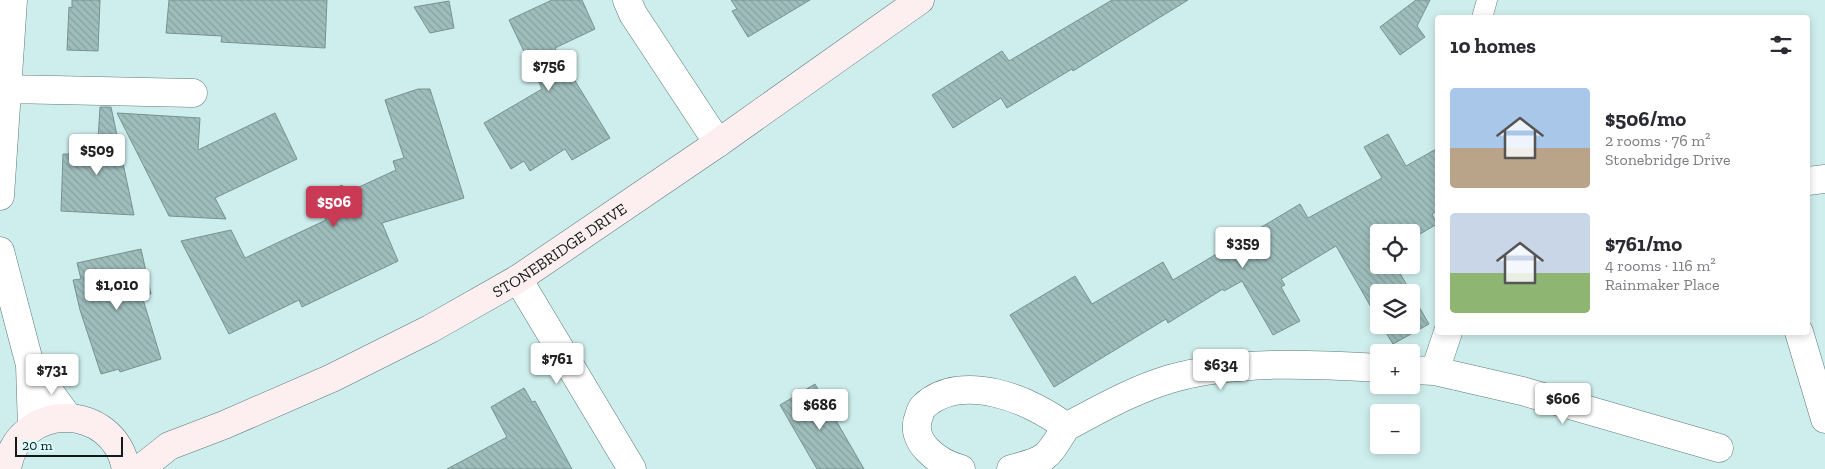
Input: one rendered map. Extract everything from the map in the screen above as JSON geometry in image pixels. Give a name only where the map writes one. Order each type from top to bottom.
[{"type":"street","points":[[0,196],[8,90],[12,0]]},
{"type":"street","points":[[627,0],[633,14],[718,143]]},
{"type":"street","name":"STONEBRIDGE DRIVE","points":[[140,469],[169,446],[224,425],[332,378],[430,329],[518,279],[718,143],[920,0]]},
{"type":"street","points":[[8,90],[193,93]]},
{"type":"street","points":[[1810,181],[1825,179]]},
{"type":"street","points":[[0,251],[30,366],[32,428]]},
{"type":"street","points":[[518,279],[632,469]]},
{"type":"street","points":[[1446,335],[1423,371],[1522,391],[1719,448]]},
{"type":"street","points":[[1800,335],[1825,419]]},
{"type":"street","points":[[1011,469],[1032,463],[1050,454],[1066,427],[1132,392],[1171,379],[1221,369],[1322,365],[1370,368]]},
{"type":"street","points":[[30,366],[68,417]]},
{"type":"street","points":[[961,469],[940,460],[918,439],[916,422],[923,406],[944,394],[983,389],[1018,400],[1055,418],[1066,427]]},
{"type":"street","points":[[6,469],[13,449],[32,428],[49,420],[68,417],[95,425],[116,444],[126,469]]},
{"type":"street","name":"STONEBRIDGE DRIVE","points":[[116,444],[169,446]]},
{"type":"lane","points":[[1483,15],[1487,0]]},
{"type":"building","points":[[72,0],[100,0],[98,51],[67,50],[69,7],[72,8]]},
{"type":"building","points":[[169,0],[327,0],[325,48],[221,42],[222,36],[166,33]]},
{"type":"building","points":[[552,0],[582,0],[595,29],[555,48],[610,138],[572,160],[565,149],[530,171],[524,161],[511,169],[484,123],[542,89],[509,20]]},
{"type":"building","points":[[731,0],[810,0],[748,37],[732,11],[737,9]]},
{"type":"building","points":[[1112,0],[1188,0],[1073,71],[1072,69],[1007,108],[1001,98],[953,128],[932,95],[1002,51],[1009,61]]},
{"type":"building","points":[[1416,0],[1430,0],[1417,26],[1425,37],[1400,55],[1380,27]]},
{"type":"building","points":[[449,1],[454,28],[430,33],[414,7]]},
{"type":"building","points":[[418,89],[430,89],[464,198],[382,223],[398,261],[302,307],[299,300],[229,334],[181,241],[231,230],[245,258],[326,220],[316,198],[342,185],[346,193],[396,170],[393,161],[404,158],[385,100]]},
{"type":"building","points":[[100,107],[111,107],[134,215],[61,211],[63,154],[97,155]]},
{"type":"building","points":[[117,113],[200,118],[198,150],[275,113],[297,159],[215,198],[226,219],[169,216]]},
{"type":"building","points":[[1388,134],[1406,166],[1435,150],[1435,212],[1432,214],[1435,225],[1420,234],[1420,224],[1370,224],[1370,274],[1400,274],[1406,284],[1370,284],[1370,305],[1336,246],[1281,279],[1285,285],[1281,287],[1300,321],[1273,335],[1242,281],[1224,291],[1223,289],[1168,323],[1166,319],[1054,387],[1010,315],[1075,276],[1092,304],[1163,262],[1173,280],[1300,204],[1308,218],[1382,178],[1364,147]]},
{"type":"building","points":[[141,249],[151,294],[142,296],[161,359],[120,372],[119,369],[101,374],[80,310],[73,280],[81,279],[77,263]]},
{"type":"building","points":[[1420,308],[1429,324],[1420,329]]},
{"type":"building","points":[[1387,334],[1411,334],[1393,344]]},
{"type":"building","points":[[815,384],[864,469],[817,469],[780,405]]},
{"type":"building","points":[[524,388],[532,402],[535,401],[572,469],[447,469],[507,437],[491,407]]}]
